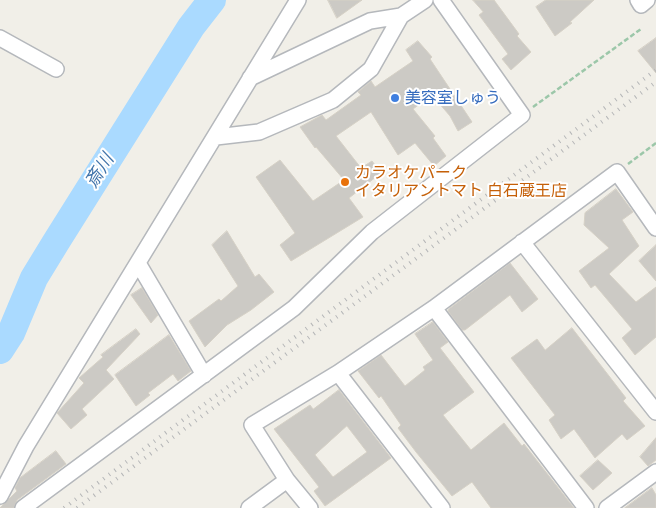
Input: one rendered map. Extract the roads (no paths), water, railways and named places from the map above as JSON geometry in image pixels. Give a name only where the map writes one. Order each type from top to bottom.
[{"type":"street","points":[[0,496],[26,446],[298,0]]},
{"type":"street","points":[[250,78],[370,21],[401,16],[425,0]]},
{"type":"street","points":[[23,508],[294,308],[372,232],[522,115],[441,0]]},
{"type":"street","points":[[638,0],[641,5],[647,0]]},
{"type":"street","points":[[216,137],[259,132],[333,100],[371,69],[401,16]]},
{"type":"street","points":[[0,38],[56,70]]},
{"type":"street","points":[[310,508],[287,480],[252,425],[338,373],[434,308],[617,172],[656,228]]},
{"type":"street","points":[[522,242],[656,412]]},
{"type":"street","points":[[138,263],[204,375]]},
{"type":"street","points":[[434,308],[586,508]]},
{"type":"street","points":[[338,373],[442,508]]},
{"type":"street","points":[[608,508],[656,472]]},
{"type":"street","points":[[249,508],[287,480]]},
{"type":"waterway","name":"斎川","points":[[0,350],[11,333],[34,278],[191,27],[212,0]]},
{"type":"railway","points":[[64,508],[656,70]]},
{"type":"railway","points":[[77,508],[656,82]]},
{"type":"place","name":"美容室しゅう","points":[[395,98]]},
{"type":"place","name":"カラオケパーク イタリアントマト 白石蔵王店","points":[[345,182]]}]
